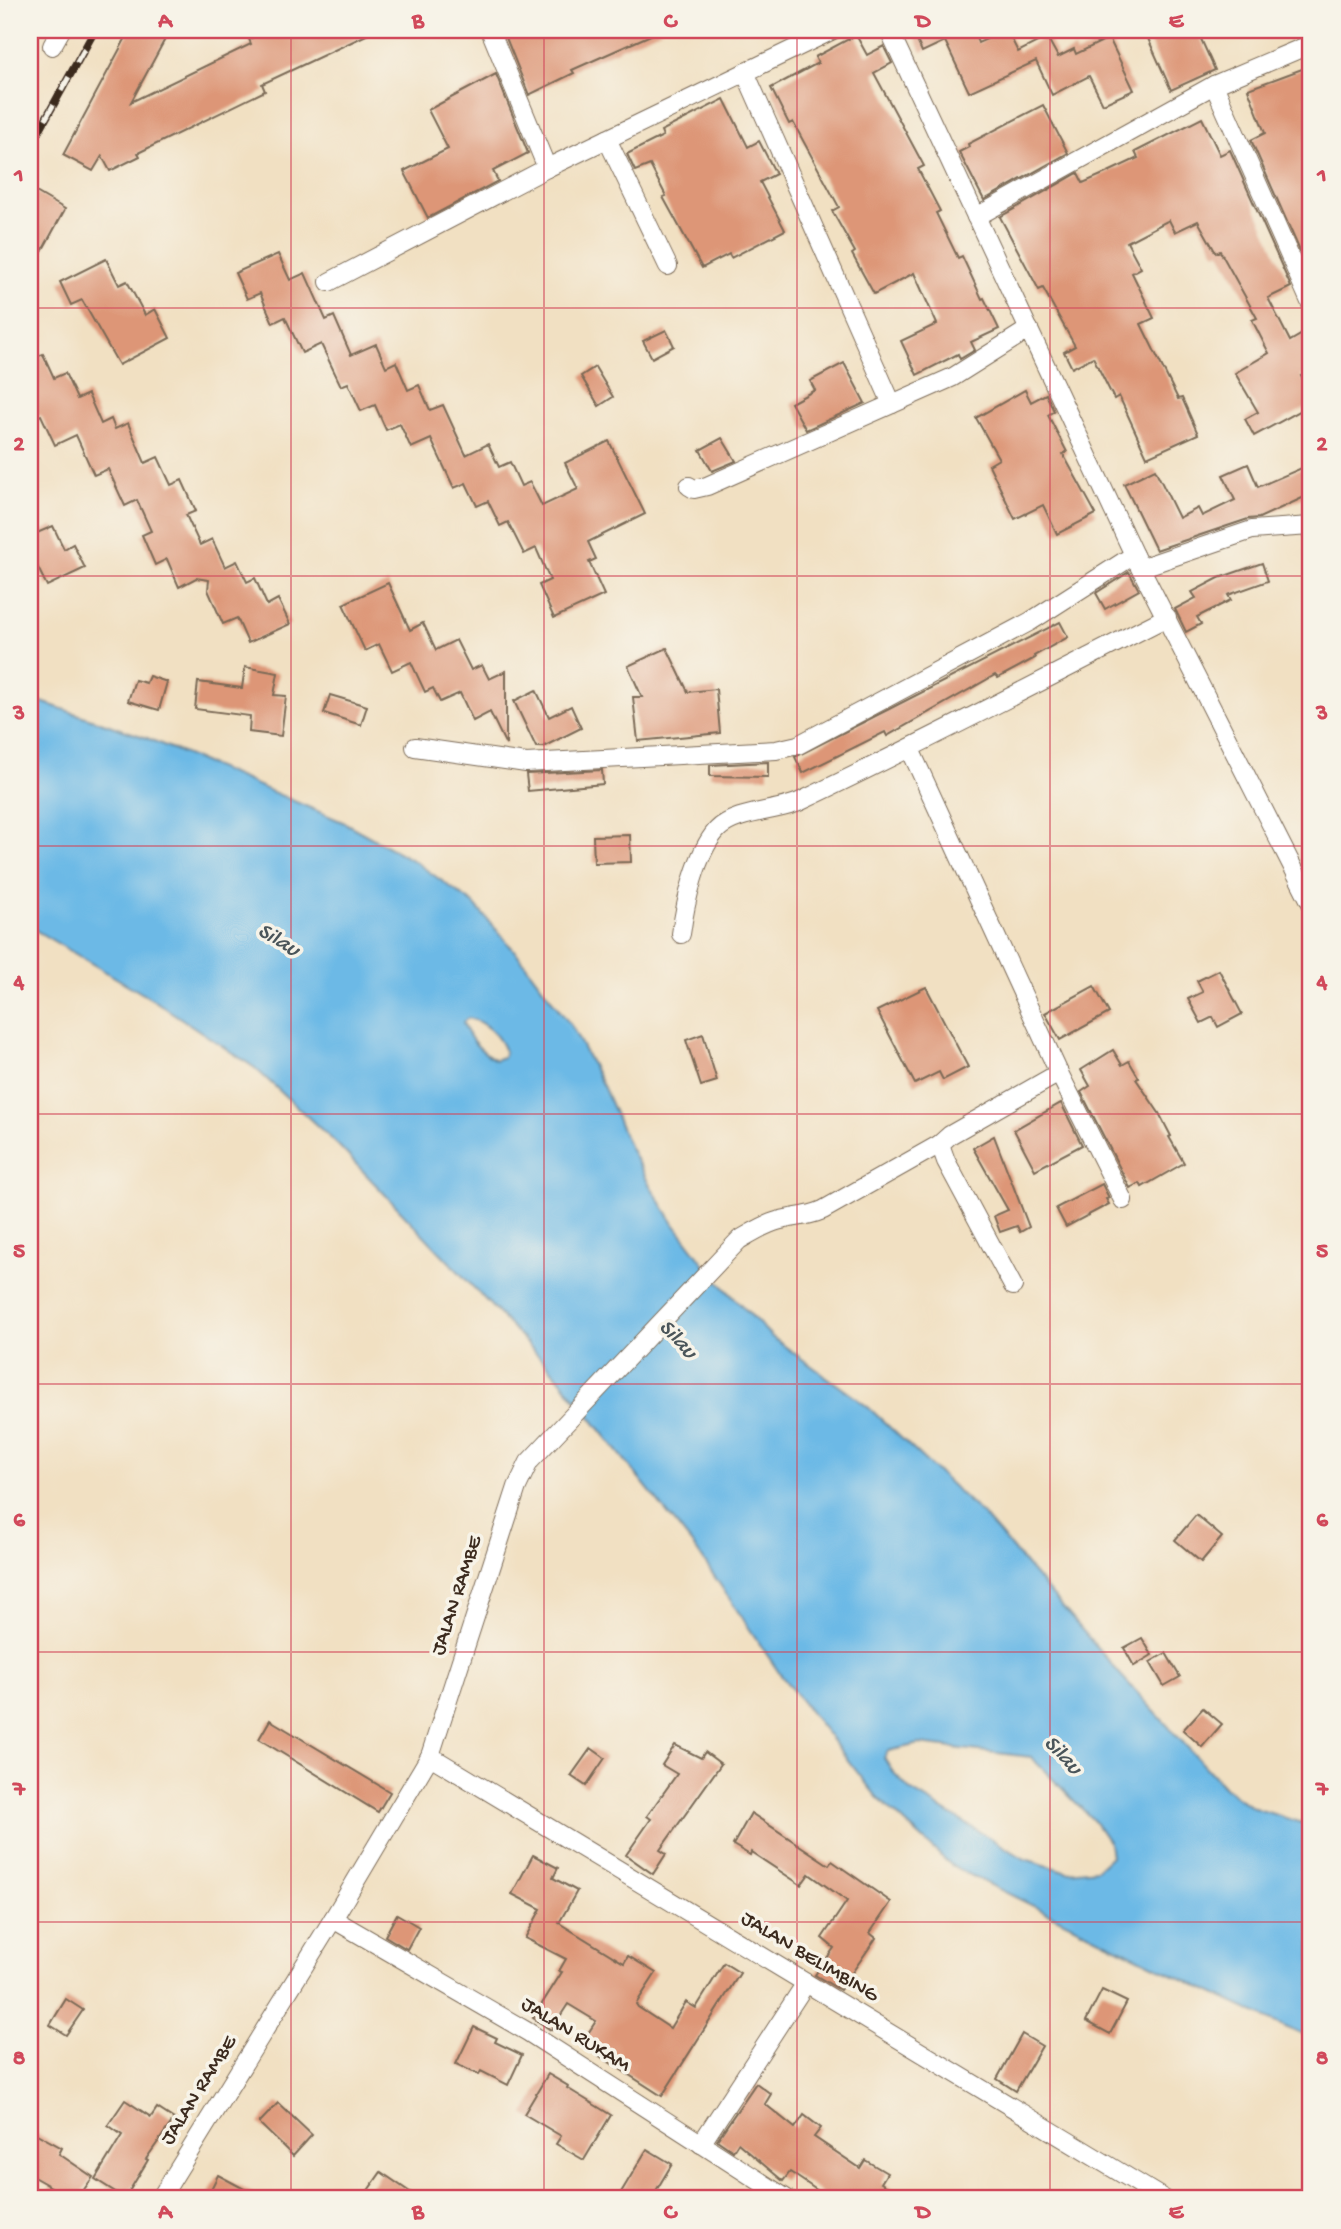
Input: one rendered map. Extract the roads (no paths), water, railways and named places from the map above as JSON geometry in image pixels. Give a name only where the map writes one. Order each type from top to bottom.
[{"type":"street","points":[[52,46],[61,30]]},
{"type":"street","points":[[490,30],[547,167]]},
{"type":"street","points":[[329,282],[547,167],[833,30]]},
{"type":"street","points":[[889,30],[1137,562],[1311,903]]},
{"type":"street","points":[[976,217],[1214,85],[1311,44]]},
{"type":"street","points":[[745,72],[892,404]]},
{"type":"street","points":[[1214,85],[1311,304]]},
{"type":"street","points":[[607,139],[668,266]]},
{"type":"street","points":[[689,486],[694,489],[707,486],[953,377],[1029,329]]},
{"type":"street","points":[[415,747],[526,763],[776,750],[797,745],[1137,562],[1252,530],[1311,526]]},
{"type":"street","points":[[681,934],[687,896],[706,848],[718,830],[732,820],[789,806],[910,749],[1167,617]]},
{"type":"street","points":[[910,749],[1059,1073],[1123,1200]]},
{"type":"street","name":"JALAN RAMBE","points":[[160,2199],[430,1756],[517,1487],[529,1462],[739,1240],[776,1221],[807,1217],[823,1210],[1059,1073]]},
{"type":"street","points":[[940,1144],[946,1161],[1013,1286]]},
{"type":"street","name":"JALAN BELIMBING","points":[[430,1756],[1164,2199]]},
{"type":"street","name":"JALAN RUKAM","points":[[332,1919],[528,2032],[787,2199]]},
{"type":"street","points":[[701,2144],[806,1983]]},
{"type":"water","name":"Silau","points":[[30,698],[147,738],[345,823],[414,861],[474,904],[519,956],[572,1027],[648,1182],[674,1224],[716,1279],[772,1337],[868,1407],[984,1516],[1119,1673],[1225,1788],[1251,1807],[1311,1826],[1311,2039],[952,1866],[877,1797],[780,1674],[696,1549],[555,1373],[338,1145],[255,1068],[155,1001],[30,927]],"holes":[[[468,1018],[480,1022],[495,1035],[503,1046],[503,1057],[495,1060],[476,1044],[463,1022]],[[919,1744],[1031,1757],[1094,1821],[1109,1843],[1111,1856],[1097,1869],[1068,1872],[1025,1859],[910,1790],[892,1771],[884,1758],[888,1751]]]},
{"type":"railway","points":[[30,147],[95,30]]}]
